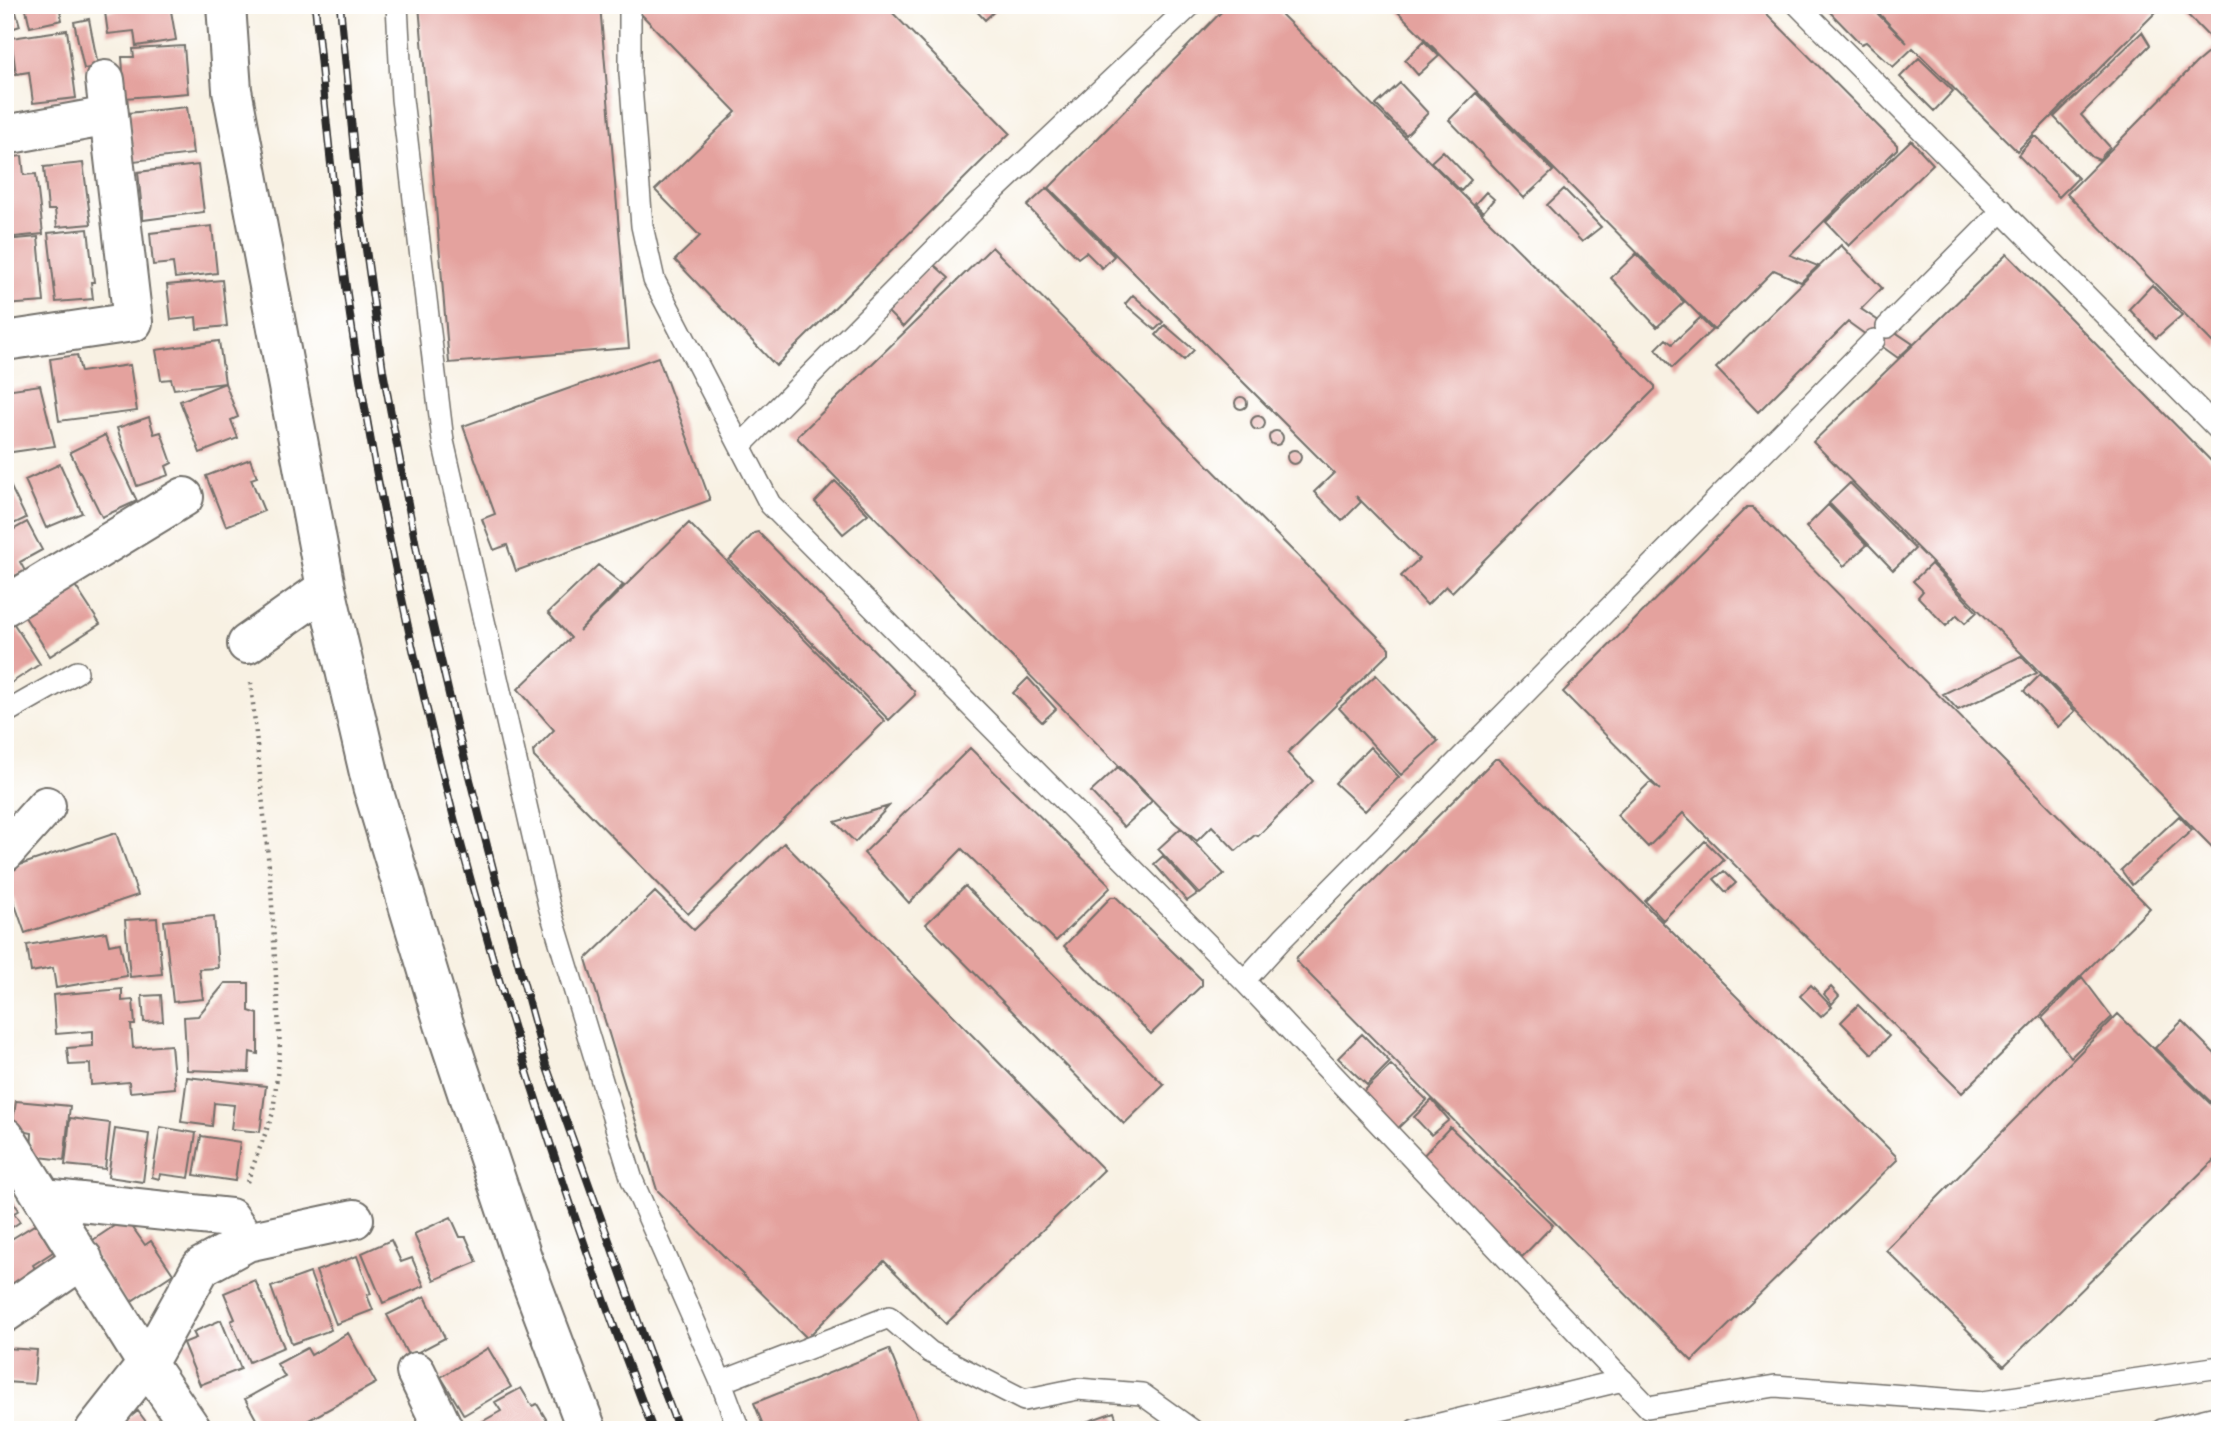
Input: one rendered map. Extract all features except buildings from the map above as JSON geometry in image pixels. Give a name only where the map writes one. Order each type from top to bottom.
[{"type":"street","points":[[226,5],[232,90],[326,588],[372,786],[444,1024],[524,1263],[587,1430]]},
{"type":"street","points":[[5,135],[107,98],[133,322],[5,341]]},
{"type":"street","points":[[5,607],[184,497]]},
{"type":"street","points":[[247,643],[326,588]]},
{"type":"street","points":[[5,852],[46,806]]},
{"type":"street","points":[[5,1137],[147,1364],[192,1430]]},
{"type":"street","points":[[44,1198],[239,1230],[354,1219]]},
{"type":"street","points":[[95,1430],[147,1364],[201,1267],[239,1230]]},
{"type":"street","points":[[5,1313],[83,1259]]},
{"type":"street","points":[[416,1372],[444,1430]]},
{"type":"lane","points":[[397,5],[402,99],[443,441],[546,893],[632,1180],[721,1382],[739,1430]]},
{"type":"lane","points":[[630,5],[630,73],[642,226],[654,280],[770,504],[1244,981],[1648,1407],[1774,1386],[1983,1402],[2220,1367]]},
{"type":"lane","points":[[740,446],[979,205],[1191,5]]},
{"type":"lane","points":[[1798,5],[2220,431]]},
{"type":"lane","points":[[1244,981],[1293,928],[2003,210]]},
{"type":"lane","points":[[5,713],[76,672]]},
{"type":"lane","points":[[721,1382],[889,1317],[930,1352],[1024,1401],[1077,1390],[1142,1394],[1192,1430]]},
{"type":"lane","points":[[1415,1430],[1623,1380]]},
{"type":"lane","points":[[2162,1430],[2220,1416]]},
{"type":"path","points":[[239,1230],[255,1163],[273,1114],[281,1049],[271,887],[247,643]]},
{"type":"railway","points":[[315,5],[334,192],[360,379],[384,514],[444,780],[518,1043],[560,1173],[653,1430]]},
{"type":"railway","points":[[340,5],[358,192],[383,371],[423,583],[458,733],[546,1065],[679,1430]]}]
